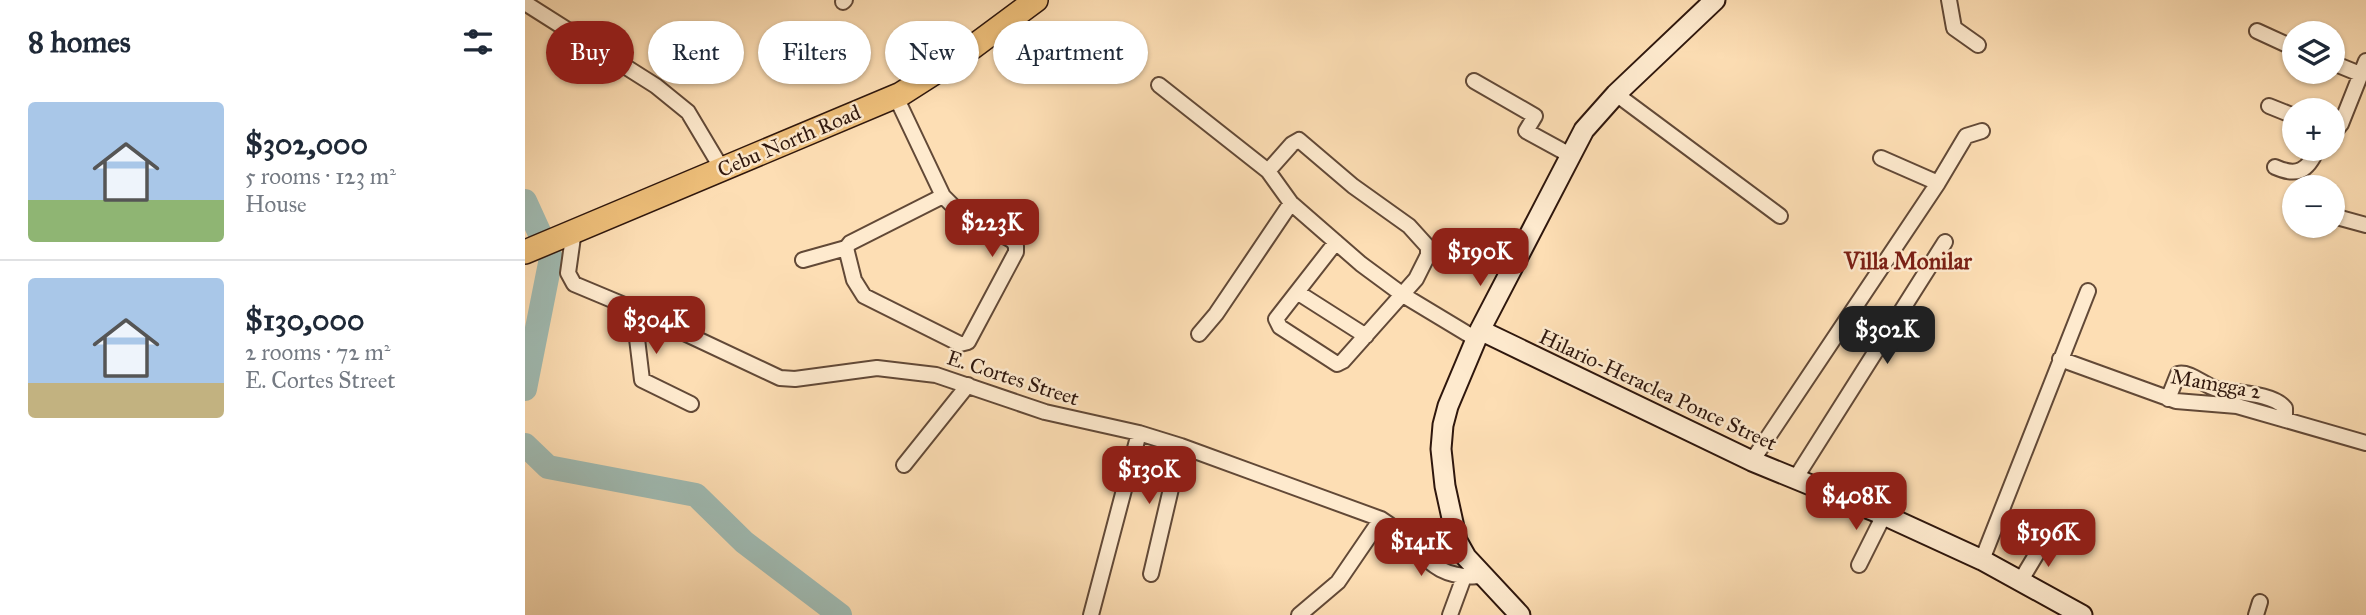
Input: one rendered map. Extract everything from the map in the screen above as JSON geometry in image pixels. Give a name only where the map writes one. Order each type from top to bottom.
[{"type":"main road","name":"Cebu North Road","points":[[535,240],[575,230],[913,74],[989,22],[1015,0]]},
{"type":"main road","name":"Cebu North Road","points":[[535,240],[719,164],[896,97],[962,55],[1036,0]]},
{"type":"street","points":[[1520,615],[1473,576],[1457,541],[1444,486],[1441,449],[1448,406],[1478,335],[1584,131],[1616,94],[1715,0]]},
{"type":"street","points":[[1949,0],[1954,28],[1978,45]]},
{"type":"street","points":[[525,3],[656,86],[688,112],[719,164]]},
{"type":"street","points":[[2257,31],[2282,42]]},
{"type":"street","points":[[2345,65],[2363,67],[2345,114]]},
{"type":"street","points":[[1474,82],[1535,116],[1525,131],[1570,155]]},
{"type":"street","points":[[1159,85],[1268,171],[1290,203],[1361,264],[1402,295],[1478,335]]},
{"type":"street","points":[[1616,94],[1780,216]]},
{"type":"street","points":[[846,248],[854,280],[864,296],[960,344],[968,342],[1016,252],[1013,241],[956,209],[943,196],[896,97]]},
{"type":"street","points":[[2269,106],[2282,111]]},
{"type":"street","points":[[1752,461],[1938,183],[1966,136],[1982,131]]},
{"type":"street","points":[[1268,171],[1292,144],[1299,140],[1423,240],[1428,247],[1428,256],[1416,279],[1343,361],[1337,364],[1280,327],[1276,318],[1336,242]]},
{"type":"street","points":[[1881,158],[1938,183]]},
{"type":"street","points":[[2275,167],[2288,173],[2307,167],[2313,161]]},
{"type":"street","points":[[803,260],[846,248],[850,243],[943,196]]},
{"type":"street","points":[[1199,334],[1216,314],[1290,203]]},
{"type":"street","points":[[2345,219],[2366,225]]},
{"type":"street","name":"E. Cortes Street","points":[[575,230],[568,267],[569,278],[573,284],[629,307],[780,378],[795,379],[877,368],[936,375],[1076,421],[1139,433],[1181,446],[1381,519],[1397,529],[1434,567],[1451,575],[1473,576]]},
{"type":"street","points":[[1795,479],[1945,242]]},
{"type":"street","points":[[1982,559],[2088,291]]},
{"type":"street","points":[[1297,292],[1366,336]]},
{"type":"street","points":[[629,307],[635,322],[642,380],[691,404]]},
{"type":"street","name":"Hilario-Heraclea Ponce Street","points":[[1478,335],[1752,461],[1982,559],[2082,615]]},
{"type":"street","name":"Mamgga 2","points":[[2060,359],[2176,401],[2237,406],[2366,443]]},
{"type":"street","points":[[2168,398],[2178,374],[2184,373],[2210,387],[2276,401],[2285,408],[2285,420]]},
{"type":"street","points":[[904,465],[968,385]]},
{"type":"street","points":[[1091,615],[1139,433]]},
{"type":"street","points":[[1151,574],[1181,446]]},
{"type":"street","points":[[1859,565],[1884,515]]},
{"type":"street","points":[[1299,615],[1338,582],[1381,519]]},
{"type":"street","points":[[2021,580],[2045,540]]},
{"type":"street","points":[[1450,615],[1473,576]]},
{"type":"waterway","points":[[525,201],[551,258],[525,389]]},
{"type":"waterway","points":[[525,445],[548,467],[696,495],[744,542],[840,615]]},
{"type":"district","name":"Villa Monilar","points":[[1908,261]]}]
